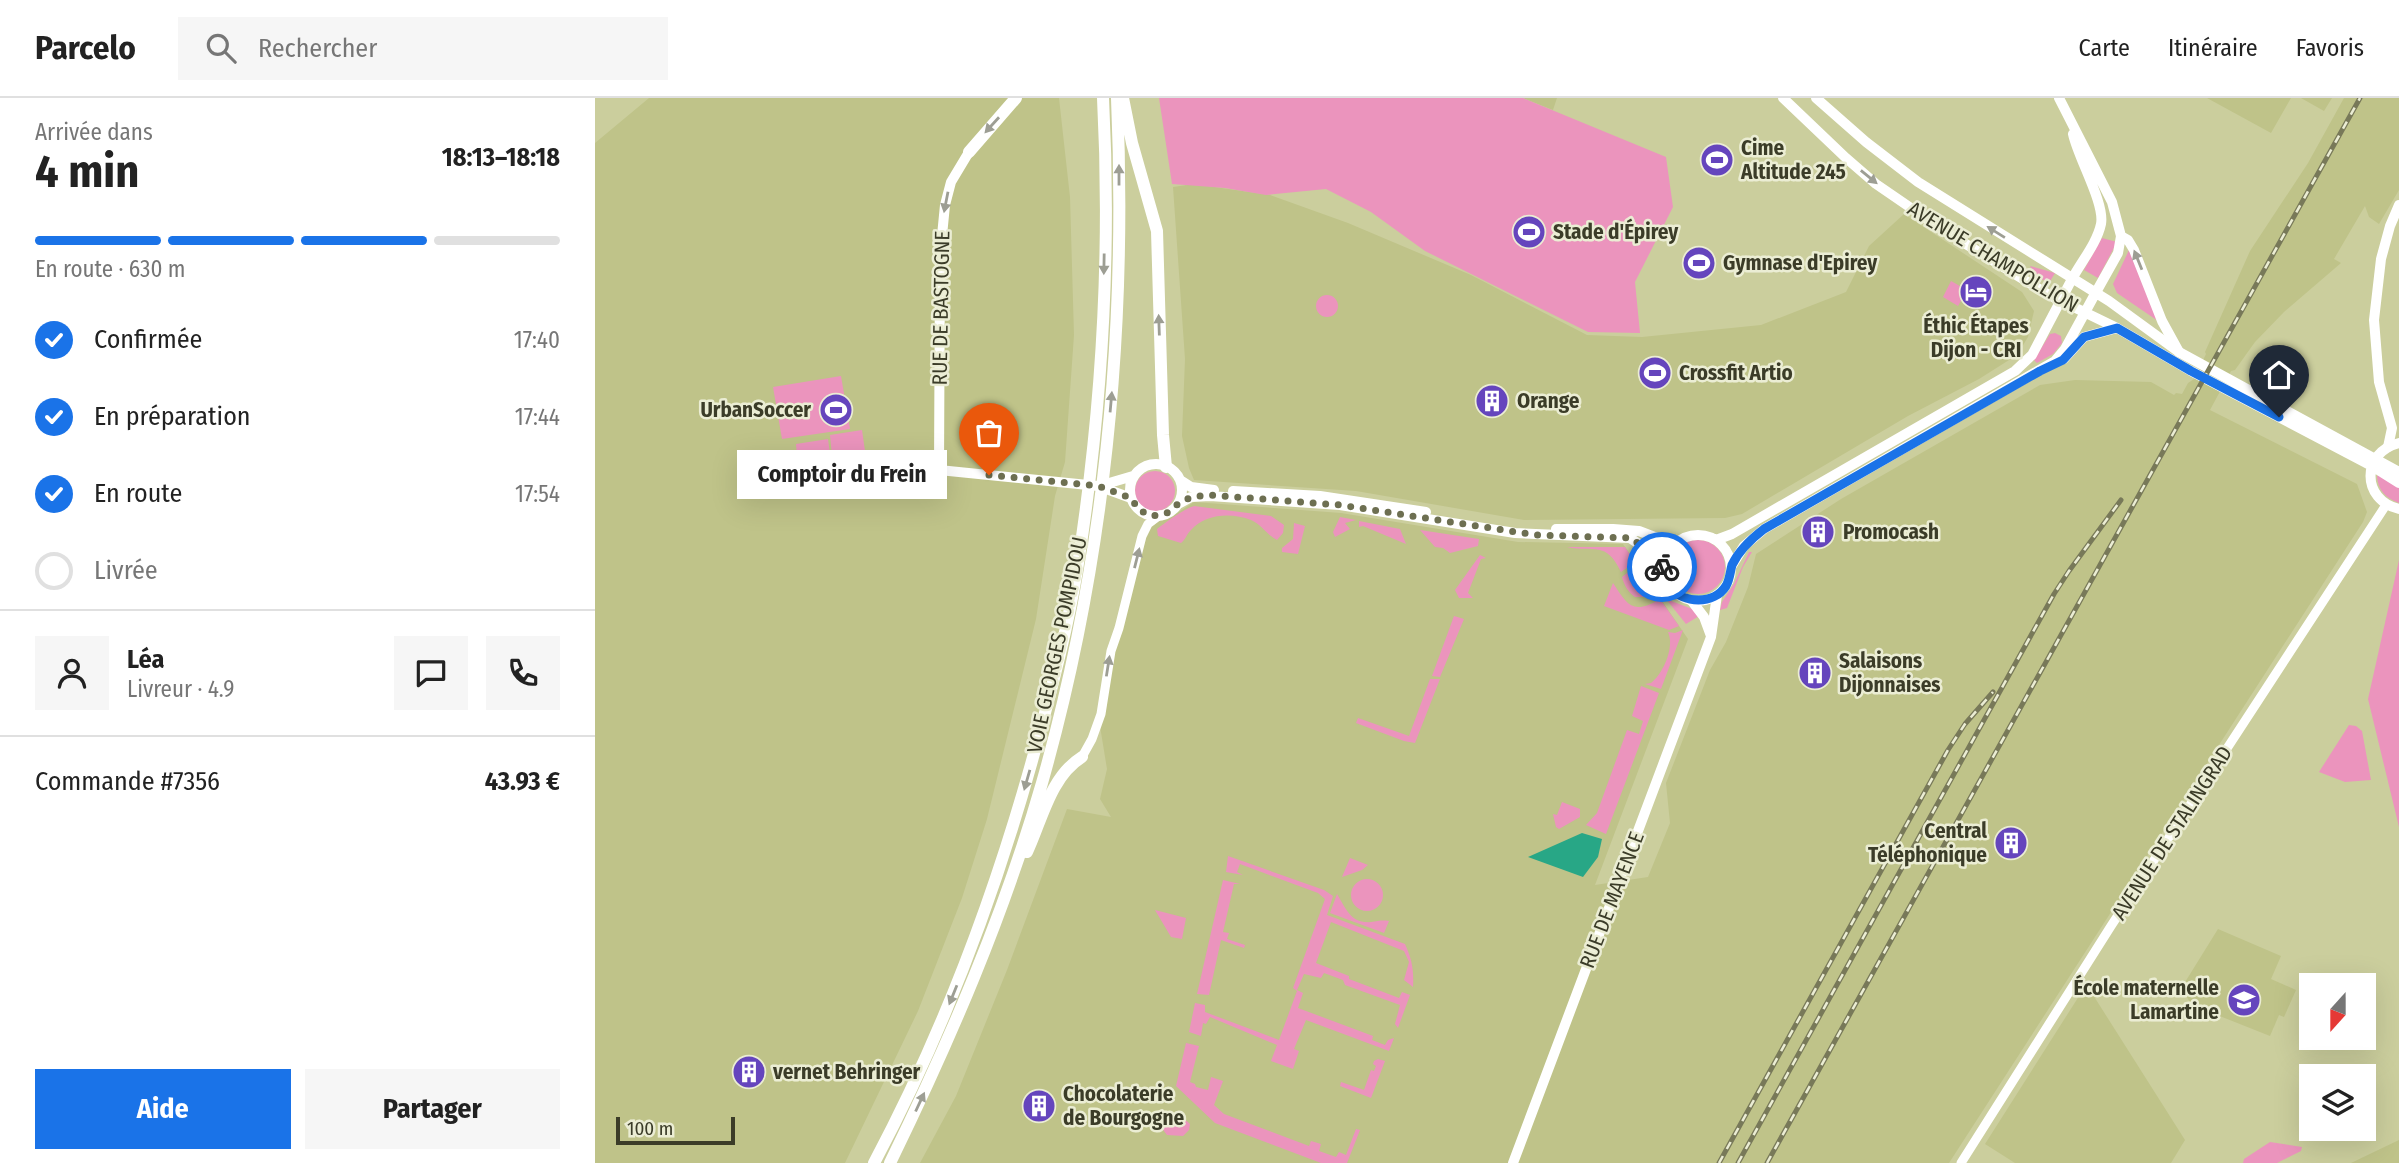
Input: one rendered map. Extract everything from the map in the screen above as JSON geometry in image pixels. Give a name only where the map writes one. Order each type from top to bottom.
[{"type":"highway","points":[[969,152],[1016,98]]},
{"type":"highway","name":"VOIE GEORGES POMPIDOU","points":[[874,1163],[940,1027],[962,973],[1009,842],[1058,663],[1079,557],[1098,392],[1103,307],[1103,98]]},
{"type":"highway","name":"VOIE GEORGES POMPIDOU","points":[[890,1163],[944,1049],[992,930],[1042,783],[1086,597],[1104,470],[1118,307],[1117,98]]},
{"type":"highway","points":[[1123,98],[1132,143],[1157,231],[1162,421],[1166,467]]},
{"type":"highway","points":[[992,930],[1050,797],[1070,765],[1082,757]]},
{"type":"main road","name":"AVENUE CHAMPOLLION","points":[[1783,98],[1846,158],[1902,202],[2060,301],[2374,462]]},
{"type":"main road","name":"AVENUE CHAMPOLLION","points":[[1816,98],[1866,142],[1918,182],[2131,316],[2179,352],[2193,367]]},
{"type":"main road","points":[[2040,371],[2061,355],[2118,253],[2121,236],[2112,202],[2059,98]]},
{"type":"main road","points":[[1716,540],[1732,534],[2015,371],[2032,355],[2097,235],[2101,221],[2094,192],[2076,148],[2071,124]]},
{"type":"main road","name":"RUE DE BASTOGNE","points":[[969,152],[947,195],[940,256],[939,470],[1099,493]]},
{"type":"main road","points":[[2399,205],[2381,259],[2374,320],[2379,382],[2392,428],[2393,445],[2374,462],[2370,480],[2373,489],[2386,505],[2399,509]]},
{"type":"main road","points":[[2121,236],[2128,240],[2134,250],[2162,321],[2179,352]]},
{"type":"main road","points":[[1133,476],[1131,498],[1134,505],[1145,514],[1167,513],[1191,497],[1210,495],[1340,505],[1515,533],[1630,538],[1645,548],[1664,569],[1669,585],[1677,594],[1691,600],[1701,600],[1717,594],[1725,587],[1731,567],[1744,545],[1764,529],[2063,360],[2084,337],[2117,328]]},
{"type":"main road","points":[[2392,428],[2399,437]]},
{"type":"main road","points":[[2374,462],[2399,472]]},
{"type":"main road","points":[[2374,462],[2399,483]]},
{"type":"main road","points":[[1099,493],[1133,476],[1146,466],[1166,467],[1172,469],[1180,480],[1191,487],[1346,499],[1527,529],[1639,531],[1673,544],[1695,534],[1716,540],[1730,557],[1731,567]]},
{"type":"main road","points":[[1178,504],[1182,492],[1180,480]]},
{"type":"main road","points":[[1099,493],[1131,498]]},
{"type":"main road","points":[[1664,569],[1673,544]]},
{"type":"main road","name":"RUE DE MAYENCE","points":[[1513,1163],[1711,637],[1717,594]]},
{"type":"main road","points":[[1691,600],[1704,617],[1711,637]]},
{"type":"street","name":"AVENUE DE STALINGRAD","points":[[1961,1163],[2118,916],[2386,505]]},
{"type":"street","points":[[1082,757],[1097,725],[1112,644],[1119,628],[1142,536],[1148,524],[1160,515]]},
{"type":"shaded area","points":[[649,98],[1059,98],[1070,197],[1074,335],[1065,462],[1055,496],[1036,619],[987,819],[962,898],[918,1011],[845,1163],[595,1163],[595,143]]},
{"type":"shaded area","name":"Stade d'Épirey","points":[[1159,98],[1523,98],[1666,157],[1673,207],[1635,282],[1640,333],[1588,332],[1425,251],[1371,212],[1326,189],[1266,195],[1225,188],[1172,184]]},
{"type":"shaded area","points":[[1523,98],[1557,98],[1553,110]]},
{"type":"shaded area","points":[[2207,98],[2291,98],[2271,133]]},
{"type":"shaded area","points":[[2301,98],[2332,98],[2324,111]]},
{"type":"shaded area","points":[[2344,98],[2399,98],[2399,190],[2379,224],[2369,217],[2365,206],[2334,259],[2341,263],[2284,312],[2255,342],[2235,370],[2231,371],[2210,410],[2357,484],[2367,512],[1949,1163],[920,1163],[956,1096],[1007,970],[1067,809],[1111,817],[1100,799],[1107,769],[1099,720],[1112,644],[1154,521],[1177,513],[1194,502],[1341,513],[1518,542],[1623,544],[1688,639],[1595,885],[1648,877],[1670,823],[1666,783],[1710,670],[1726,642],[1748,587],[1756,554],[1841,499],[2040,385],[2075,380],[2151,382],[2174,395],[2182,394],[2188,383],[2194,379],[2206,354],[2250,251],[2308,163]]},
{"type":"shaded area","points":[[1194,184],[1270,195],[1348,223],[1471,275],[1587,335],[1642,337],[1761,325],[1846,292],[1869,246],[1904,214],[2022,292],[2034,311],[2028,337],[2017,355],[1742,514],[1725,518],[1524,520],[1356,491],[1194,480],[1182,436],[1185,359],[1173,187]]},
{"type":"shaded area","points":[[2102,238],[2117,242],[2098,278],[2084,270]]},
{"type":"shaded area","points":[[2129,250],[2158,321],[2117,293],[2113,284]]},
{"type":"shaded area","points":[[2030,266],[2055,273],[2049,283],[2036,276]]},
{"type":"shaded area","points":[[1951,281],[1967,290],[1958,306],[1943,297]]},
{"type":"shaded area","points":[[1327,295],[1335,298],[1338,306],[1335,314],[1327,317],[1319,314],[1316,306],[1319,298]]},
{"type":"shaded area","points":[[2050,334],[2061,336],[2062,343],[2053,354],[2037,363],[2034,360]]},
{"type":"shaded area","points":[[841,376],[850,429],[782,439],[773,387]]},
{"type":"shaded area","points":[[862,430],[865,451],[832,456],[830,435]]},
{"type":"shaded area","points":[[828,439],[831,461],[798,466],[796,444]]},
{"type":"shaded area","points":[[1155,471],[1169,477],[1175,491],[1169,505],[1155,511],[1141,505],[1135,491],[1141,477]]},
{"type":"shaded area","points":[[2380,474],[2399,487],[2399,503],[2381,490],[2377,476]]},
{"type":"shaded area","points":[[1194,506],[1271,516],[1284,525],[1283,533],[1277,540],[1251,520],[1227,515],[1203,521],[1191,530],[1181,543],[1158,536],[1157,529]]},
{"type":"shaded area","points":[[1340,517],[1356,520],[1345,523],[1350,529],[1335,537],[1333,532]]},
{"type":"shaded area","points":[[1359,521],[1400,529],[1406,544],[1363,526],[1359,527]]},
{"type":"shaded area","points":[[1294,523],[1305,526],[1298,554],[1282,552],[1282,548],[1293,539]]},
{"type":"shaded area","points":[[1420,530],[1479,539],[1478,546],[1450,553],[1435,547]]},
{"type":"shaded area","points":[[1703,540],[1713,544],[1721,552],[1725,567],[1721,582],[1713,590],[1693,594],[1683,590],[1675,582],[1671,562],[1675,552],[1683,544]]},
{"type":"shaded area","points":[[1567,547],[1625,547],[1635,562],[1621,572],[1610,555],[1604,552]]},
{"type":"shaded area","points":[[1749,552],[1752,552],[1743,567],[1727,608],[1720,610],[1722,602]]},
{"type":"shaded area","points":[[1480,555],[1486,558],[1481,559],[1468,593],[1473,598],[1459,598],[1455,590]]},
{"type":"shaded area","points":[[2399,560],[2399,827],[2368,699]]},
{"type":"shaded area","points":[[1637,565],[1655,591],[1646,597],[1635,597],[1622,577]]},
{"type":"shaded area","points":[[1613,583],[1631,605],[1643,607],[1660,599],[1679,626],[1669,630],[1604,606]]},
{"type":"shaded area","points":[[1666,599],[1695,610],[1699,616],[1686,624]]},
{"type":"shaded area","points":[[1454,616],[1464,619],[1440,677],[1432,676]]},
{"type":"shaded area","points":[[1683,630],[1661,689],[1645,684],[1651,683],[1663,667],[1670,645],[1668,632]]},
{"type":"shaded area","points":[[1430,679],[1440,679],[1415,743],[1356,723],[1358,718],[1409,736]]},
{"type":"shaded area","points":[[1641,686],[1659,693],[1606,834],[1586,825],[1597,813],[1627,730],[1639,734],[1643,721],[1632,716]]},
{"type":"shaded area","points":[[2349,725],[2362,731],[2371,780],[2345,782],[2319,772]]},
{"type":"shaded area","points":[[1562,802],[1580,809],[1580,817],[1559,829],[1553,814],[1557,815]]},
{"type":"shaded area","points":[[1582,833],[1602,839],[1598,857],[1583,877],[1528,857]]},
{"type":"shaded area","points":[[1228,856],[1324,890],[1333,896],[1327,915],[1405,944],[1412,965],[1413,987],[1404,980],[1409,962],[1404,951],[1331,922],[1316,963],[1399,998],[1402,992],[1410,995],[1398,1028],[1395,1024],[1400,1005],[1345,985],[1343,980],[1324,973],[1321,978],[1304,974],[1297,990],[1303,993],[1298,1008],[1373,1036],[1372,1040],[1385,1045],[1388,1040],[1394,1038],[1389,1051],[1306,1020],[1294,1049],[1299,1051],[1293,1069],[1271,1061],[1277,1045],[1210,1017],[1206,1024],[1203,1023],[1201,1036],[1189,1032],[1195,1003],[1205,1005],[1205,1012],[1279,1040],[1297,991],[1293,988],[1325,899],[1318,893],[1240,864],[1237,872],[1243,875],[1226,872]]},
{"type":"shaded area","points":[[1350,858],[1368,865],[1342,877]]},
{"type":"shaded area","points":[[1367,879],[1378,884],[1383,895],[1378,906],[1367,911],[1356,906],[1351,895],[1356,884]]},
{"type":"shaded area","points":[[1223,880],[1240,884],[1234,884],[1223,932],[1229,933],[1227,939],[1245,945],[1244,948],[1221,940],[1209,995],[1197,994]]},
{"type":"shaded area","points":[[1337,894],[1346,910],[1359,921],[1389,921],[1384,933],[1330,913]]},
{"type":"shaded area","points":[[1155,910],[1186,918],[1182,939],[1171,937]]},
{"type":"shaded area","points":[[2218,929],[2281,956],[2271,979],[2296,990],[2284,1017],[2279,1015],[2270,1036],[2192,1005],[2184,993],[2182,987]]},
{"type":"shaded area","points":[[2088,987],[2185,1140],[2171,1163],[2015,1163],[1985,1144],[2081,993]]},
{"type":"shaded area","points":[[1186,1043],[1199,1046],[1190,1082],[1196,1087],[1208,1090],[1211,1077],[1223,1081],[1214,1105],[1224,1114],[1309,1146],[1311,1141],[1321,1144],[1319,1151],[1336,1157],[1339,1152],[1346,1155],[1356,1129],[1360,1130],[1347,1163],[1321,1163],[1215,1123],[1176,1086]]},
{"type":"shaded area","points":[[1374,1061],[1385,1061],[1371,1098],[1340,1086],[1341,1082],[1364,1090],[1371,1070],[1374,1071],[1376,1066]]},
{"type":"shaded area","points":[[1168,1112],[1180,1115],[1190,1124],[1189,1130],[1183,1136],[1167,1135],[1161,1127],[1162,1118]]},
{"type":"shaded area","points":[[2399,1140],[2399,1163],[2351,1163]]},
{"type":"shaded area","points":[[2270,1142],[2302,1147],[2301,1151],[2277,1163],[2243,1163],[2244,1159]]},
{"type":"railway","points":[[1767,1163],[2360,98]]},
{"type":"railway","points":[[1738,1163],[2054,594],[2121,500]]},
{"type":"railway","points":[[1719,1163],[1948,750],[1965,724],[1993,692]]},
{"type":"way so far","points":[[989,475],[1098,486],[1131,498],[1139,510],[1152,516],[1167,513],[1191,497],[1210,495],[1340,505],[1515,533],[1630,538],[1645,548],[1662,567]]},
{"type":"place","name":"Cime Altitude 245","points":[[1717,160]]},
{"type":"place","name":"Stade d'Épirey","points":[[1529,232]]},
{"type":"place","name":"Gymnase d'Epirey","points":[[1699,263]]},
{"type":"place","name":"Éthic Étapes Dijon - CRI","points":[[1976,292]]},
{"type":"place","name":"Crossfit Artio","points":[[1655,373]]},
{"type":"place","name":"Orange","points":[[1492,401]]},
{"type":"place","name":"UrbanSoccer","points":[[836,410]]},
{"type":"place","name":"Comptoir du Frein","points":[[989,475]]},
{"type":"place","name":"Promocash","points":[[1818,532]]},
{"type":"place","name":"Salaisons Dijonnaises","points":[[1815,673]]},
{"type":"place","name":"Central Téléphonique","points":[[2011,843]]},
{"type":"place","name":"École maternelle Lamartine","points":[[2244,1000]]},
{"type":"place","name":"vernet Behringer","points":[[749,1072]]},
{"type":"place","name":"Chocolaterie de Bourgogne","points":[[1039,1106]]},
{"type":"route","points":[[1662,567],[1665,578],[1677,594],[1691,600],[1712,598],[1725,587],[1731,567],[1744,545],[1764,529],[2040,371],[2056,365],[2084,337],[2117,328],[2279,417]]}]
